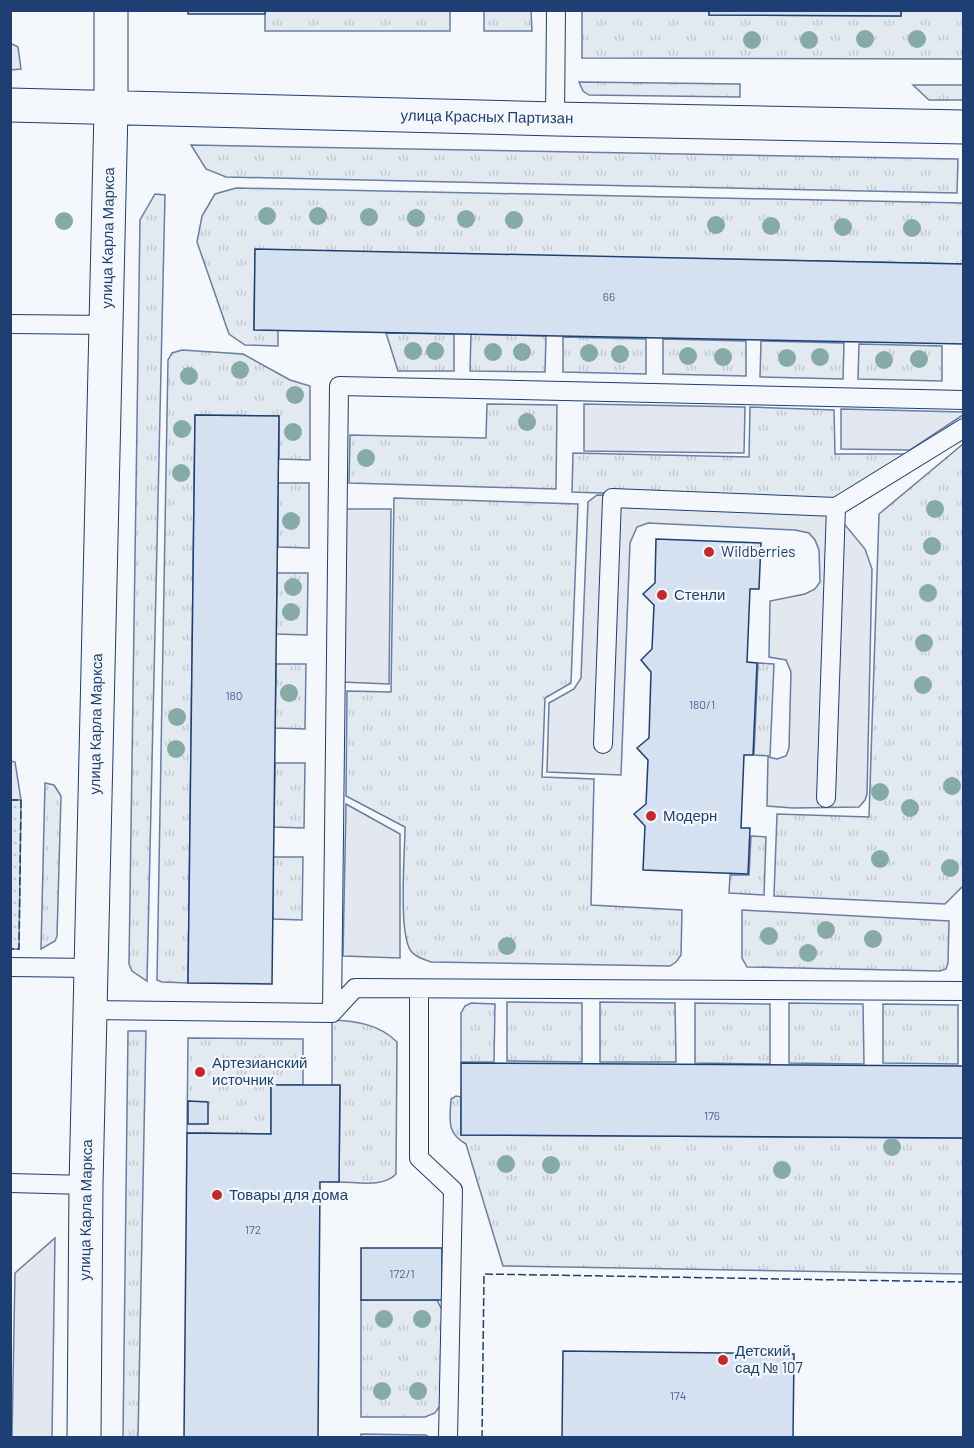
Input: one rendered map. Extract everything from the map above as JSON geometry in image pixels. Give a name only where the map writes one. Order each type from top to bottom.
[{"type":"street","name":"улица Карла Маркса","points":[[84,1437],[86,1185],[111,109],[111,10]]},
{"type":"street","name":"улица Красных Партизан","points":[[10,105],[963,128]]},
{"type":"lane","points":[[555,119],[556,10]]},
{"type":"lane","points":[[10,324],[106,325]]},
{"type":"lane","points":[[332,1013],[339,386],[963,400]]},
{"type":"lane","points":[[603,744],[612,498],[836,507],[963,428]]},
{"type":"lane","points":[[826,798],[836,507]]},
{"type":"lane","points":[[10,967],[91,969]]},
{"type":"lane","points":[[90,1010],[332,1013],[355,988],[963,991]]},
{"type":"lane","points":[[419,989],[419,1158],[453,1190],[448,1437]]},
{"type":"lane","points":[[10,1183],[86,1185]]},
{"type":"green space","points":[[709,10],[709,15],[901,16],[901,11],[963,11],[963,59],[582,58],[582,11]]},
{"type":"green space","points":[[265,11],[450,11],[450,31],[265,31]]},
{"type":"green space","points":[[484,11],[531,11],[532,31],[484,31]]},
{"type":"green space","points":[[10,43],[18,47],[21,69],[11,70]]},
{"type":"green space","points":[[579,82],[740,84],[740,97],[589,95],[583,91]]},
{"type":"green space","points":[[913,85],[963,85],[963,100],[929,100]]},
{"type":"green space","points":[[191,145],[958,159],[957,193],[226,177],[206,169]]},
{"type":"green space","points":[[236,188],[963,203],[963,264],[255,250],[254,329],[278,330],[278,346],[245,345],[229,334],[197,242],[202,216],[215,194]]},
{"type":"green space","points":[[155,194],[165,195],[147,981],[132,971],[129,964],[140,220]]},
{"type":"green space","points":[[386,333],[454,334],[454,371],[398,371]]},
{"type":"green space","points":[[471,334],[546,336],[545,372],[470,371]]},
{"type":"green space","points":[[563,337],[646,339],[646,374],[563,372]]},
{"type":"green space","points":[[663,339],[746,341],[746,376],[663,374]]},
{"type":"green space","points":[[761,341],[844,343],[843,379],[760,377]]},
{"type":"green space","points":[[859,344],[942,346],[942,381],[858,379]]},
{"type":"green space","points":[[182,350],[243,354],[290,380],[310,386],[310,460],[279,459],[279,416],[195,415],[188,983],[157,980],[168,360],[172,353]]},
{"type":"green space","points":[[487,404],[557,405],[556,489],[349,483],[350,435],[486,438]]},
{"type":"green space","points":[[750,407],[834,410],[835,454],[906,454],[834,501],[572,492],[573,453],[749,457]]},
{"type":"green space","points":[[963,444],[963,886],[945,904],[774,896],[777,814],[869,817],[879,514]]},
{"type":"green space","points":[[278,483],[309,483],[309,548],[278,547]]},
{"type":"green space","points":[[394,498],[578,504],[571,683],[545,698],[542,777],[594,779],[591,905],[682,910],[681,955],[670,966],[431,962],[418,957],[411,951],[407,942],[403,911],[405,827],[346,796],[347,691],[391,692]]},
{"type":"green space","points":[[277,573],[308,573],[307,635],[276,634]]},
{"type":"green space","points":[[758,663],[774,664],[770,756],[754,755]]},
{"type":"green space","points":[[276,664],[306,664],[305,729],[275,728]]},
{"type":"green space","points":[[11,761],[15,762],[21,800],[11,800]]},
{"type":"green space","points":[[275,763],[305,763],[304,828],[274,827]]},
{"type":"green space","points":[[45,783],[54,785],[61,796],[57,936],[55,941],[41,949]]},
{"type":"green space","points":[[11,800],[21,800],[19,949],[11,949]]},
{"type":"green space","points":[[751,836],[766,837],[764,895],[729,893],[730,875],[749,875]]},
{"type":"green space","points":[[273,857],[303,857],[302,920],[273,919]]},
{"type":"green space","points":[[742,910],[949,921],[948,963],[946,969],[940,971],[747,967],[742,958]]},
{"type":"green space","points":[[507,1002],[582,1003],[582,1062],[507,1061]]},
{"type":"green space","points":[[600,1002],[675,1003],[676,1062],[600,1062]]},
{"type":"green space","points":[[471,1003],[495,1004],[494,1062],[461,1062],[461,1013],[465,1006]]},
{"type":"green space","points":[[695,1003],[770,1004],[770,1064],[695,1063]]},
{"type":"green space","points":[[789,1003],[863,1004],[864,1064],[789,1063]]},
{"type":"green space","points":[[883,1004],[958,1005],[958,1064],[883,1063]]},
{"type":"green space","points":[[332,1020],[350,1021],[375,1027],[397,1042],[396,1174],[384,1181],[377,1183],[339,1182],[340,1086],[332,1085]]},
{"type":"green space","points":[[128,1031],[146,1031],[138,1438],[123,1437]]},
{"type":"green space","points":[[188,1038],[303,1039],[303,1085],[271,1085],[271,1134],[187,1133]]},
{"type":"green space","points":[[456,1096],[461,1097],[461,1135],[963,1138],[963,1274],[503,1266],[466,1144],[452,1130],[451,1099]]},
{"type":"green space","points":[[361,1300],[437,1300],[443,1312],[442,1403],[435,1413],[425,1417],[361,1417]]},
{"type":"green space","points":[[361,1434],[426,1435],[429,1437],[361,1438]]},
{"type":"shaded area","points":[[584,404],[745,407],[744,453],[584,451]]},
{"type":"shaded area","points":[[841,409],[963,412],[963,415],[910,450],[841,449]]},
{"type":"shaded area","points":[[597,495],[827,503],[865,549],[872,569],[867,794],[859,807],[767,806],[768,757],[777,759],[786,756],[789,748],[791,672],[786,660],[769,657],[770,601],[805,594],[815,589],[820,582],[819,550],[815,540],[809,533],[795,530],[648,523],[637,527],[630,543],[621,775],[547,772],[549,703],[574,689],[581,678],[588,502]]},
{"type":"shaded area","points":[[345,509],[391,509],[389,684],[342,682]]},
{"type":"shaded area","points":[[346,804],[400,834],[400,958],[343,956]]},
{"type":"shaded area","points":[[55,1238],[52,1437],[12,1437],[15,1273]]},
{"type":"building","points":[[188,10],[265,10],[265,14],[188,14]]},
{"type":"building","points":[[709,10],[901,10],[901,16],[709,15]]},
{"type":"building","points":[[255,249],[964,264],[964,344],[254,330]]},
{"type":"building","points":[[195,415],[279,416],[272,984],[188,983]]},
{"type":"building","points":[[656,539],[761,543],[759,589],[750,589],[747,662],[757,663],[753,755],[744,755],[741,828],[750,828],[748,874],[643,870],[645,826],[634,814],[646,804],[648,760],[637,748],[649,738],[651,672],[641,660],[652,649],[654,605],[643,594],[655,583]]},
{"type":"building","points":[[461,1063],[964,1066],[964,1138],[461,1135]]},
{"type":"building","points":[[271,1085],[340,1085],[339,1182],[320,1182],[318,1438],[184,1438],[187,1133],[271,1134]]},
{"type":"building","points":[[188,1101],[208,1102],[208,1124],[188,1124]]},
{"type":"building","points":[[361,1248],[442,1248],[442,1300],[361,1300]]},
{"type":"building","points":[[563,1351],[794,1354],[793,1438],[562,1438]]},
{"type":"fence","points":[[10,800],[21,800],[19,949],[10,949]]},
{"type":"fence","points":[[482,1438],[484,1274],[964,1282]]},
{"type":"place","name":"Wildberries","points":[[709,552]]},
{"type":"place","name":"Стенли","points":[[662,595]]},
{"type":"place","name":"Модерн","points":[[651,816]]},
{"type":"place","name":"Артезианский источник","points":[[200,1072]]},
{"type":"place","name":"Товары для дома","points":[[217,1195]]},
{"type":"place","name":"Детский сад № 107","points":[[723,1360]]}]
